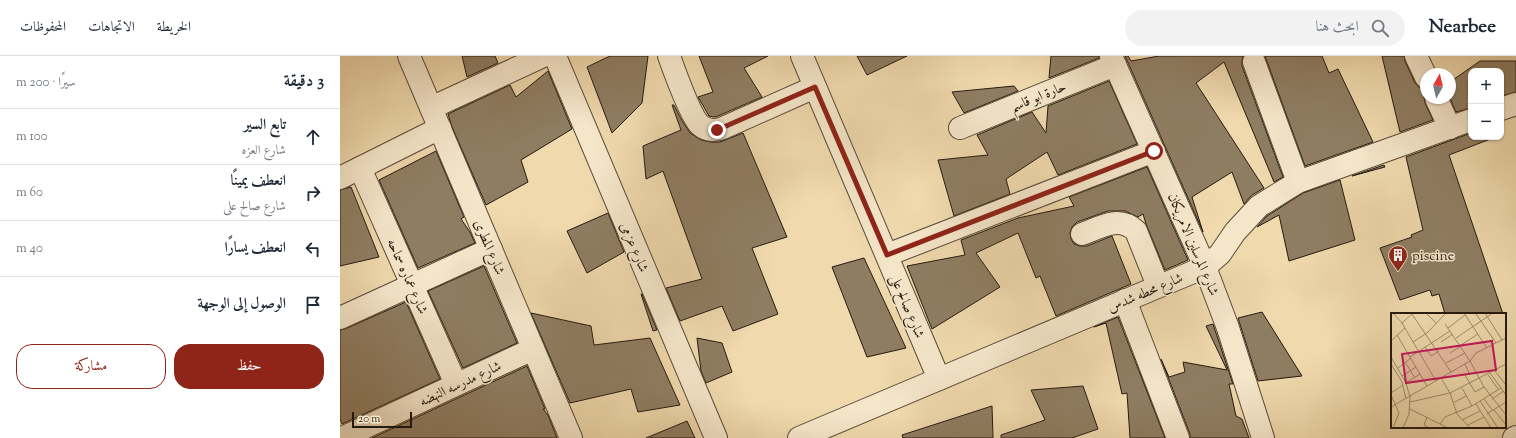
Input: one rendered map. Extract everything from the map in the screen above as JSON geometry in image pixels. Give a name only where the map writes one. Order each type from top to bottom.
[{"type":"street","name":"شارع المطرى","points":[[410,56],[571,438]]},
{"type":"street","points":[[432,108],[543,56]]},
{"type":"street","name":"شارع عزمى","points":[[555,56],[716,438]]},
{"type":"street","points":[[668,56],[695,119],[698,124],[710,130],[723,128],[815,87]]},
{"type":"street","name":"شارع صالح على","points":[[802,56],[939,379]]},
{"type":"street","points":[[1416,56],[1422,68]]},
{"type":"street","name":"حارة ابو قاسم","points":[[960,128],[1113,60]]},
{"type":"street","name":"شارع المرسلين الامريكان","points":[[1113,60],[1205,267],[1228,328],[1264,438]]},
{"type":"street","points":[[1254,62],[1298,182]]},
{"type":"street","points":[[1439,104],[1450,128]]},
{"type":"street","points":[[1504,108],[1516,104]]},
{"type":"street","name":"شارع محطه شدس","points":[[798,438],[1205,267],[1220,254],[1235,232],[1259,206],[1298,182],[1468,121]]},
{"type":"street","points":[[340,178],[440,128]]},
{"type":"street","points":[[887,255],[1154,151]]},
{"type":"street","name":"شارع عماره سماحه","points":[[360,168],[456,384]]},
{"type":"street","points":[[1082,234],[1119,222],[1131,226],[1136,230],[1158,286]]},
{"type":"street","points":[[340,318],[491,249]]},
{"type":"street","points":[[1125,300],[1178,438]]},
{"type":"street","name":"شارع مدرسه النهضه","points":[[342,438],[534,349]]},
{"type":"building","points":[[462,56],[495,56],[498,63],[467,77]]},
{"type":"building","points":[[610,56],[648,56],[642,103],[612,133],[587,67]]},
{"type":"building","points":[[699,56],[768,56],[744,68],[762,97],[718,116],[709,116],[698,97],[713,92]]},
{"type":"building","points":[[857,56],[907,56],[867,75]]},
{"type":"building","points":[[1051,56],[1099,56],[1099,58],[1049,78]]},
{"type":"building","points":[[1125,56],[1128,56],[1131,61],[1159,56],[1243,56],[1242,66],[1283,177],[1274,182],[1224,62],[1196,83],[1264,188],[1252,195],[1244,204],[1232,172],[1192,197],[1203,232]]},
{"type":"building","points":[[1265,56],[1322,56],[1329,73],[1338,69],[1373,142],[1305,166]]},
{"type":"building","points":[[1382,56],[1404,56],[1415,83],[1420,87],[1420,104],[1425,104],[1433,120],[1400,132]]},
{"type":"building","points":[[1480,61],[1516,61],[1516,92],[1504,95],[1504,68],[1470,68]]},
{"type":"building","points":[[1468,69],[1468,109],[1456,112],[1453,104],[1456,104],[1456,78]]},
{"type":"building","points":[[548,71],[572,129],[521,160],[528,182],[486,205],[452,127],[448,114],[510,85],[516,97]]},
{"type":"building","points":[[1109,81],[1137,144],[1058,175],[1047,152],[1006,179],[1010,194],[954,216],[938,160],[988,155],[977,135],[1032,112],[1046,133],[1048,106]]},
{"type":"building","points":[[1014,86],[1018,91],[964,113],[952,92]]},
{"type":"building","points":[[672,105],[674,105],[690,133],[701,140],[720,142],[743,133],[787,237],[752,248],[778,314],[733,331],[722,306],[680,321],[666,288],[702,279],[663,171],[646,179],[643,146],[681,130]]},
{"type":"building","points":[[1468,134],[1468,140],[1488,140],[1449,155],[1503,313],[1445,313],[1439,294],[1432,296],[1430,290],[1400,300],[1380,248],[1412,237],[1411,235],[1423,230],[1406,157]]},
{"type":"building","points":[[436,151],[464,217],[461,219],[470,232],[475,243],[418,268],[379,180]]},
{"type":"building","points":[[1384,165],[1385,167],[1352,176]]},
{"type":"building","points":[[1147,167],[1188,260],[1165,270],[1143,214],[1138,217],[1125,211],[1108,211],[1077,222],[1072,227],[1070,233],[1074,244],[1087,246],[1112,236],[1131,284],[1056,316],[1040,276],[1036,278],[1018,233],[976,253],[1000,287],[932,329],[907,266],[965,255],[961,240],[1018,218],[1074,206],[1069,197]]},
{"type":"building","points":[[1340,180],[1355,240],[1289,261],[1279,215],[1257,227],[1267,216],[1303,193]]},
{"type":"building","points":[[351,187],[379,257],[340,266],[340,190]]},
{"type":"building","points":[[608,213],[624,252],[587,273],[567,231]]},
{"type":"building","points":[[864,258],[906,348],[867,357],[832,267]]},
{"type":"building","points":[[484,266],[517,343],[463,368],[428,291]]},
{"type":"building","points":[[642,294],[657,330],[653,331]]},
{"type":"building","points":[[406,302],[440,379],[342,424],[340,419],[340,330]]},
{"type":"building","points":[[1262,312],[1302,376],[1258,381],[1238,318]]},
{"type":"building","points":[[531,313],[591,326],[594,345],[650,338],[680,405],[638,412],[631,389],[570,403]]},
{"type":"building","points":[[1118,317],[1165,438],[1130,438],[1127,393],[1122,394],[1106,323],[1094,327]]},
{"type":"building","points":[[1213,324],[1233,384],[1229,384],[1236,416],[1242,419],[1249,438],[1190,438],[1190,434],[1161,359],[1169,377],[1185,372],[1183,362],[1227,370],[1206,326]]},
{"type":"building","points":[[697,338],[722,343],[732,372],[706,383],[701,371]]},
{"type":"building","points":[[527,366],[545,409],[543,409],[548,415],[557,438],[372,438]]},
{"type":"building","points":[[1083,386],[1098,429],[1072,438],[1001,438],[1001,435],[1045,420],[1031,390]]},
{"type":"building","points":[[992,406],[993,438],[903,438],[902,435]]},
{"type":"building","points":[[687,421],[695,438],[646,438]]},
{"type":"place","name":"piscine","points":[[1398,272]]},
{"type":"route","points":[[717,130],[815,87],[887,255],[1154,151]]}]
